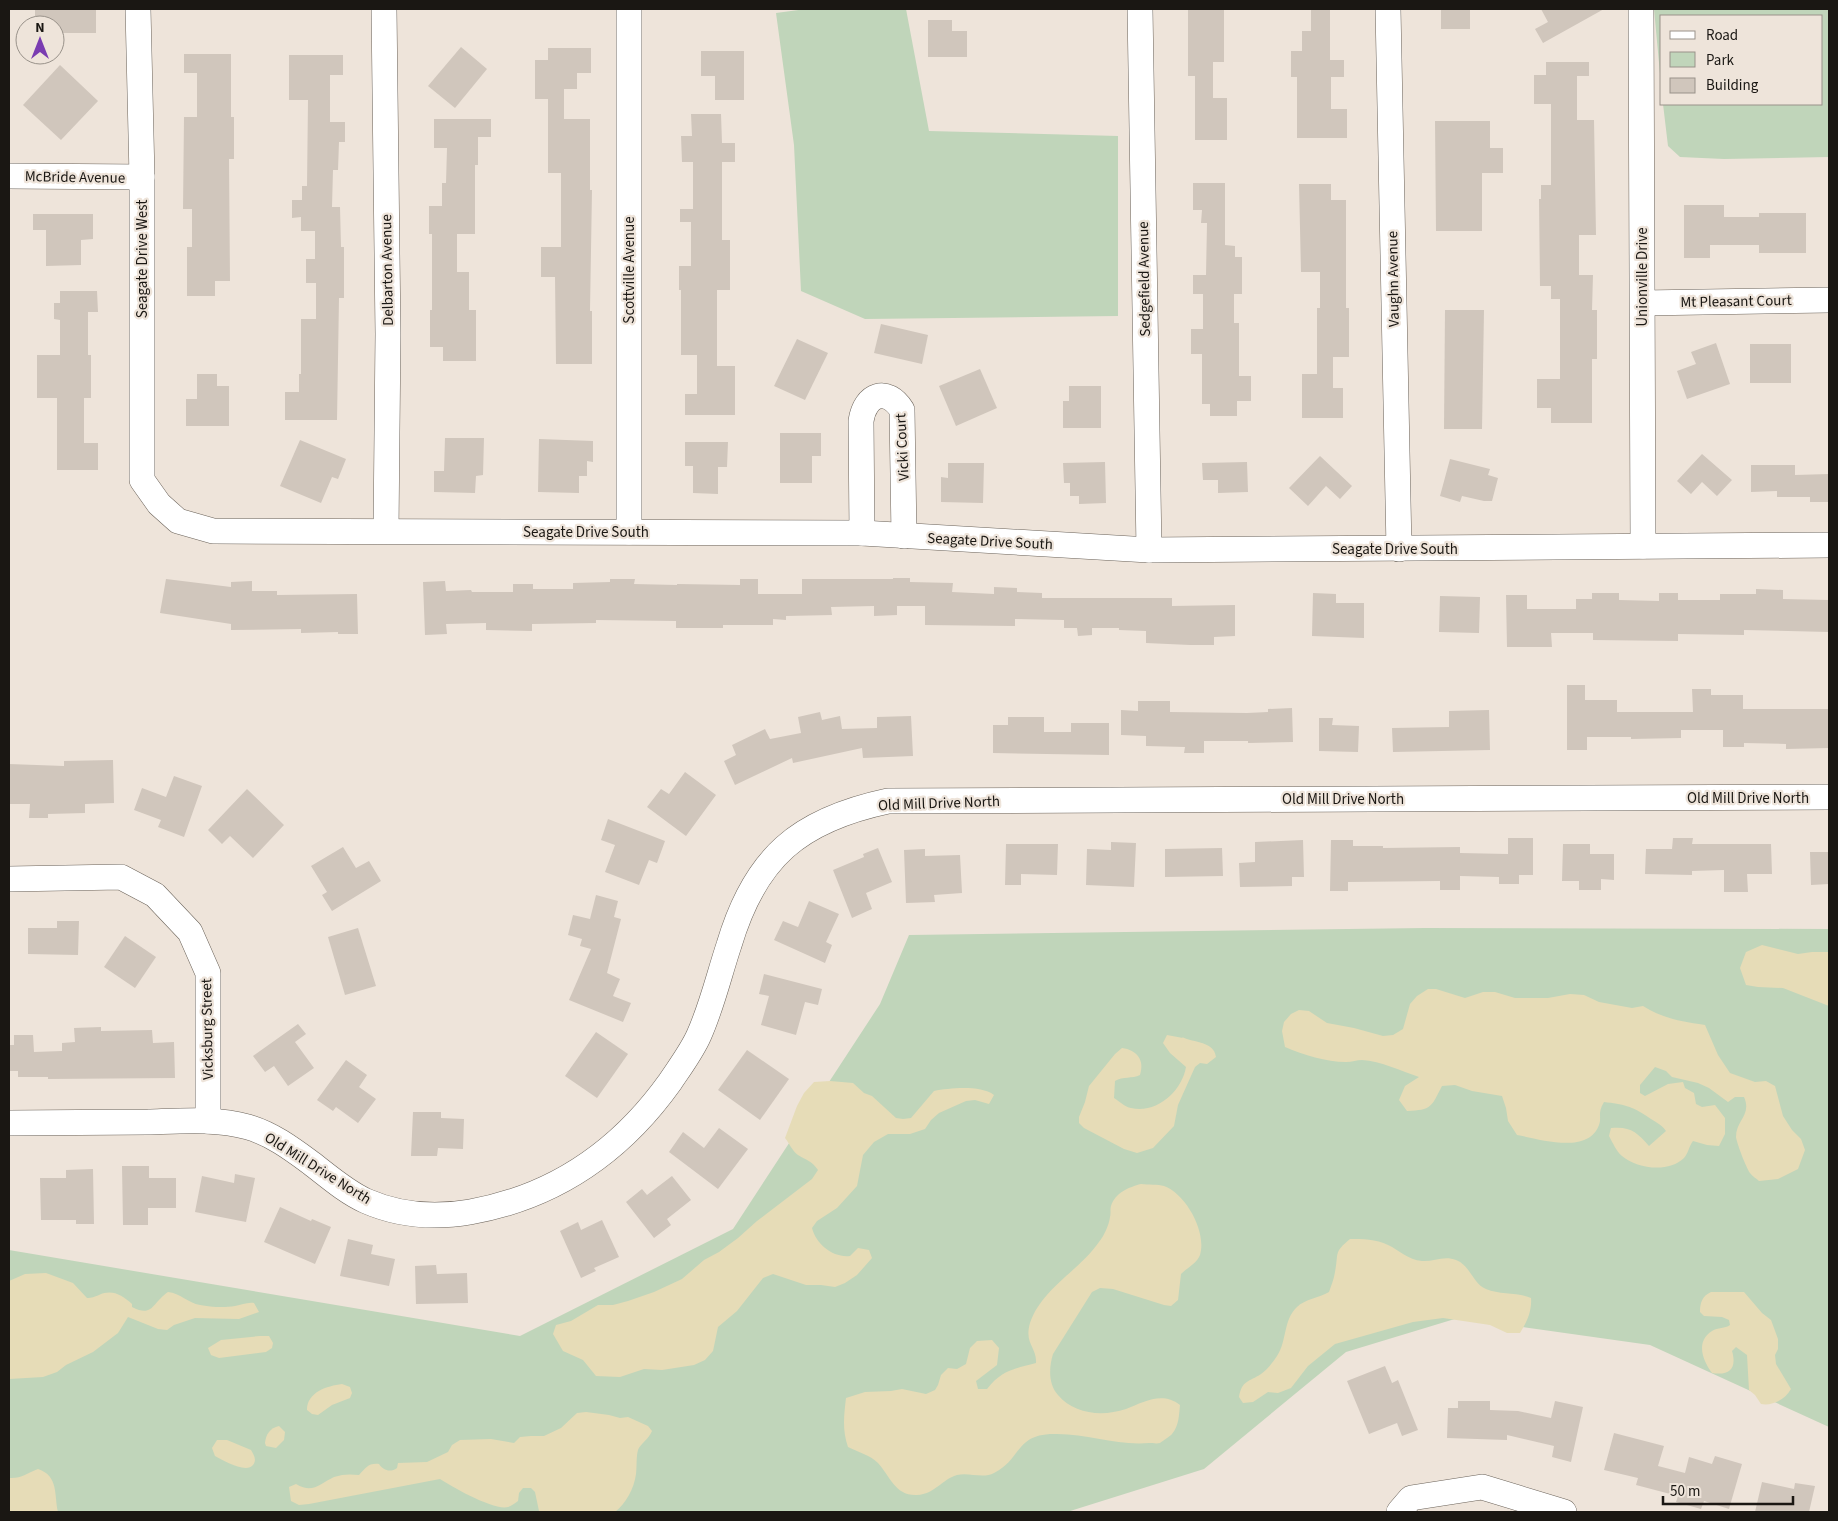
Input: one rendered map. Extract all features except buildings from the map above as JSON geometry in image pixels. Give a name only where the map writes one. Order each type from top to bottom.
[{"type":"street","name":"Seagate Drive West","points":[[138,9],[142,177],[142,480],[159,504]]},
{"type":"street","name":"Delbarton Avenue","points":[[384,9],[388,334],[386,531]]},
{"type":"street","name":"Scottville Avenue","points":[[629,9],[629,532]]},
{"type":"street","name":"Sedgefield Avenue","points":[[1140,9],[1149,550]]},
{"type":"street","name":"Vaughn Avenue","points":[[1388,9],[1399,549]]},
{"type":"street","name":"Unionville Drive","points":[[1641,9],[1643,546]]},
{"type":"street","name":"McBride Avenue","points":[[9,176],[142,177]]},
{"type":"street","name":"Mt Pleasant Court","points":[[1643,303],[1829,300]]},
{"type":"street","name":"Vicki Court","points":[[862,533],[863,410],[873,398],[881,396],[897,402],[902,410],[904,536]]},
{"type":"street","name":"Seagate Drive South","points":[[159,504],[178,521],[213,531],[862,533],[1149,550],[1829,545]]},
{"type":"street","name":"Old Mill Drive North","points":[[9,1124],[208,1121],[248,1127],[267,1134],[293,1150],[365,1201],[403,1212],[424,1215],[467,1212],[501,1206],[537,1193],[570,1176],[608,1151],[652,1108],[681,1067],[698,1038],[710,1007],[741,909],[765,866],[794,839],[813,827],[850,810],[888,801],[1829,797]]},
{"type":"street","name":"Vicksburg Street","points":[[9,879],[122,878],[155,895],[190,932],[208,973],[208,1121]]},
{"type":"street","points":[[1399,1512],[1411,1498],[1482,1487],[1564,1512]]},
{"type":"green space","points":[[806,9],[906,9],[929,131],[1118,136],[1118,316],[865,319],[801,291],[794,145],[776,13]]},
{"type":"green space","points":[[1654,9],[1829,9],[1829,157],[1724,159],[1680,157],[1668,146],[1663,105],[1823,105],[1823,15],[1660,15],[1660,74]]},
{"type":"green space","points":[[1425,928],[1829,929],[1829,1427],[1650,1345],[1458,1318],[1346,1352],[1204,1469],[1067,1512],[9,1512],[9,1250],[520,1336],[733,1229],[880,1004],[909,935]]},
{"type":"sand","points":[[1762,945],[1798,954],[1829,952],[1829,1006],[1783,988],[1746,985],[1740,968],[1746,952]]},
{"type":"sand","points":[[1428,989],[1436,989],[1465,998],[1483,992],[1495,992],[1515,998],[1548,998],[1570,994],[1584,995],[1599,1002],[1632,1008],[1643,1006],[1665,1017],[1705,1025],[1718,1055],[1730,1073],[1755,1082],[1766,1081],[1775,1086],[1783,1116],[1792,1130],[1801,1139],[1805,1150],[1798,1169],[1778,1179],[1759,1181],[1748,1170],[1736,1137],[1738,1126],[1746,1108],[1744,1097],[1735,1097],[1728,1102],[1709,1088],[1698,1083],[1672,1077],[1666,1071],[1655,1067],[1640,1085],[1640,1093],[1645,1096],[1668,1084],[1683,1082],[1685,1088],[1694,1093],[1696,1104],[1702,1107],[1715,1105],[1725,1118],[1725,1134],[1719,1146],[1693,1141],[1684,1158],[1678,1163],[1653,1168],[1644,1166],[1628,1160],[1620,1154],[1609,1136],[1611,1128],[1623,1128],[1633,1131],[1649,1146],[1666,1131],[1642,1113],[1627,1106],[1604,1102],[1600,1112],[1599,1125],[1593,1134],[1585,1140],[1563,1143],[1550,1142],[1517,1135],[1508,1121],[1502,1096],[1472,1091],[1455,1085],[1442,1086],[1430,1106],[1421,1110],[1407,1111],[1399,1100],[1405,1086],[1419,1077],[1376,1062],[1362,1060],[1331,1061],[1285,1047],[1282,1031],[1284,1022],[1291,1014],[1299,1010],[1309,1011],[1327,1023],[1383,1036],[1393,1035],[1403,1029],[1410,1004],[1417,996]]},
{"type":"sand","points":[[1167,1035],[1182,1037],[1208,1045],[1212,1048],[1216,1057],[1207,1064],[1200,1063],[1195,1067],[1178,1105],[1174,1126],[1153,1148],[1137,1153],[1124,1149],[1084,1128],[1079,1123],[1079,1117],[1089,1086],[1122,1048],[1136,1053],[1140,1060],[1141,1070],[1140,1075],[1115,1081],[1114,1098],[1124,1105],[1141,1109],[1159,1104],[1174,1092],[1184,1076],[1186,1067],[1170,1053],[1163,1043]]},
{"type":"sand","points":[[814,1082],[853,1083],[864,1093],[872,1096],[896,1118],[903,1119],[911,1118],[934,1091],[957,1088],[973,1089],[994,1095],[989,1104],[975,1100],[966,1101],[939,1113],[925,1129],[910,1134],[888,1134],[874,1142],[863,1155],[857,1186],[837,1208],[817,1221],[812,1228],[821,1244],[837,1255],[850,1256],[858,1248],[869,1250],[872,1258],[857,1275],[845,1283],[835,1287],[806,1285],[773,1274],[763,1278],[737,1311],[718,1327],[713,1351],[705,1360],[694,1365],[662,1370],[644,1369],[620,1377],[596,1376],[583,1360],[563,1351],[553,1334],[556,1325],[571,1321],[598,1305],[613,1305],[628,1301],[682,1279],[704,1260],[738,1238],[812,1179],[818,1170],[811,1163],[796,1154],[785,1138],[804,1093]]},
{"type":"sand","points":[[1141,1184],[1164,1186],[1172,1190],[1187,1205],[1193,1215],[1200,1236],[1199,1258],[1181,1274],[1178,1300],[1171,1306],[1113,1289],[1100,1288],[1092,1292],[1053,1354],[1050,1375],[1052,1386],[1058,1395],[1072,1406],[1089,1412],[1108,1413],[1160,1398],[1173,1401],[1180,1405],[1177,1424],[1171,1435],[1160,1443],[1125,1443],[1078,1435],[1041,1435],[1025,1443],[1010,1461],[990,1475],[957,1475],[929,1492],[917,1495],[898,1489],[875,1460],[848,1447],[844,1429],[846,1398],[865,1392],[902,1389],[926,1394],[935,1390],[941,1375],[948,1368],[957,1369],[966,1364],[970,1348],[977,1341],[992,1340],[999,1348],[997,1365],[976,1381],[978,1389],[987,1389],[1003,1374],[1036,1363],[1029,1330],[1036,1311],[1052,1290],[1101,1240],[1107,1227],[1111,1206],[1116,1197],[1127,1189]]},
{"type":"sand","points":[[1350,1239],[1383,1243],[1417,1260],[1426,1261],[1447,1258],[1461,1262],[1482,1287],[1497,1292],[1531,1298],[1531,1307],[1527,1321],[1520,1333],[1507,1333],[1490,1325],[1443,1318],[1413,1322],[1335,1344],[1308,1366],[1291,1388],[1278,1393],[1268,1392],[1253,1402],[1243,1403],[1239,1397],[1242,1387],[1261,1374],[1277,1356],[1289,1318],[1293,1312],[1304,1302],[1329,1292],[1335,1275],[1339,1251]]},
{"type":"sand","points":[[46,1273],[73,1283],[87,1298],[104,1293],[113,1293],[124,1298],[132,1304],[132,1307],[144,1311],[152,1308],[168,1292],[196,1304],[208,1306],[226,1307],[254,1303],[259,1312],[239,1319],[195,1318],[174,1325],[167,1330],[158,1329],[128,1317],[118,1333],[93,1352],[66,1365],[57,1372],[43,1377],[9,1379],[9,1281],[25,1274]]},
{"type":"sand","points":[[1711,1292],[1744,1292],[1762,1313],[1771,1320],[1778,1339],[1778,1349],[1775,1355],[1776,1364],[1791,1389],[1782,1399],[1769,1404],[1761,1404],[1749,1390],[1747,1355],[1736,1347],[1732,1351],[1734,1362],[1731,1370],[1718,1374],[1712,1373],[1702,1352],[1702,1346],[1707,1335],[1712,1331],[1730,1325],[1729,1320],[1722,1317],[1704,1316],[1700,1312],[1702,1300]]},
{"type":"sand","points":[[269,1336],[273,1343],[272,1348],[266,1352],[219,1358],[211,1355],[208,1348],[221,1340]]},
{"type":"sand","points":[[342,1384],[350,1387],[352,1393],[350,1398],[332,1405],[318,1415],[312,1414],[307,1410],[310,1399],[314,1394],[324,1388]]},
{"type":"sand","points":[[586,1412],[620,1418],[628,1417],[648,1426],[652,1431],[638,1450],[635,1480],[629,1495],[615,1512],[541,1512],[539,1511],[535,1492],[531,1488],[523,1488],[519,1493],[518,1501],[508,1507],[502,1507],[474,1498],[440,1479],[309,1504],[299,1505],[291,1501],[289,1487],[296,1484],[307,1488],[316,1487],[337,1476],[359,1475],[372,1464],[379,1464],[389,1471],[397,1468],[398,1463],[427,1462],[448,1452],[452,1445],[460,1440],[491,1439],[514,1443],[520,1437],[544,1436],[561,1428],[577,1413]]},
{"type":"sand","points":[[279,1426],[285,1432],[284,1440],[276,1448],[266,1446],[267,1434],[273,1428]]},
{"type":"sand","points":[[217,1440],[227,1440],[251,1450],[255,1459],[253,1465],[245,1468],[240,1467],[215,1456],[212,1448]]},
{"type":"sand","points":[[38,1469],[45,1472],[53,1481],[58,1512],[9,1512],[9,1478],[21,1477]]}]
